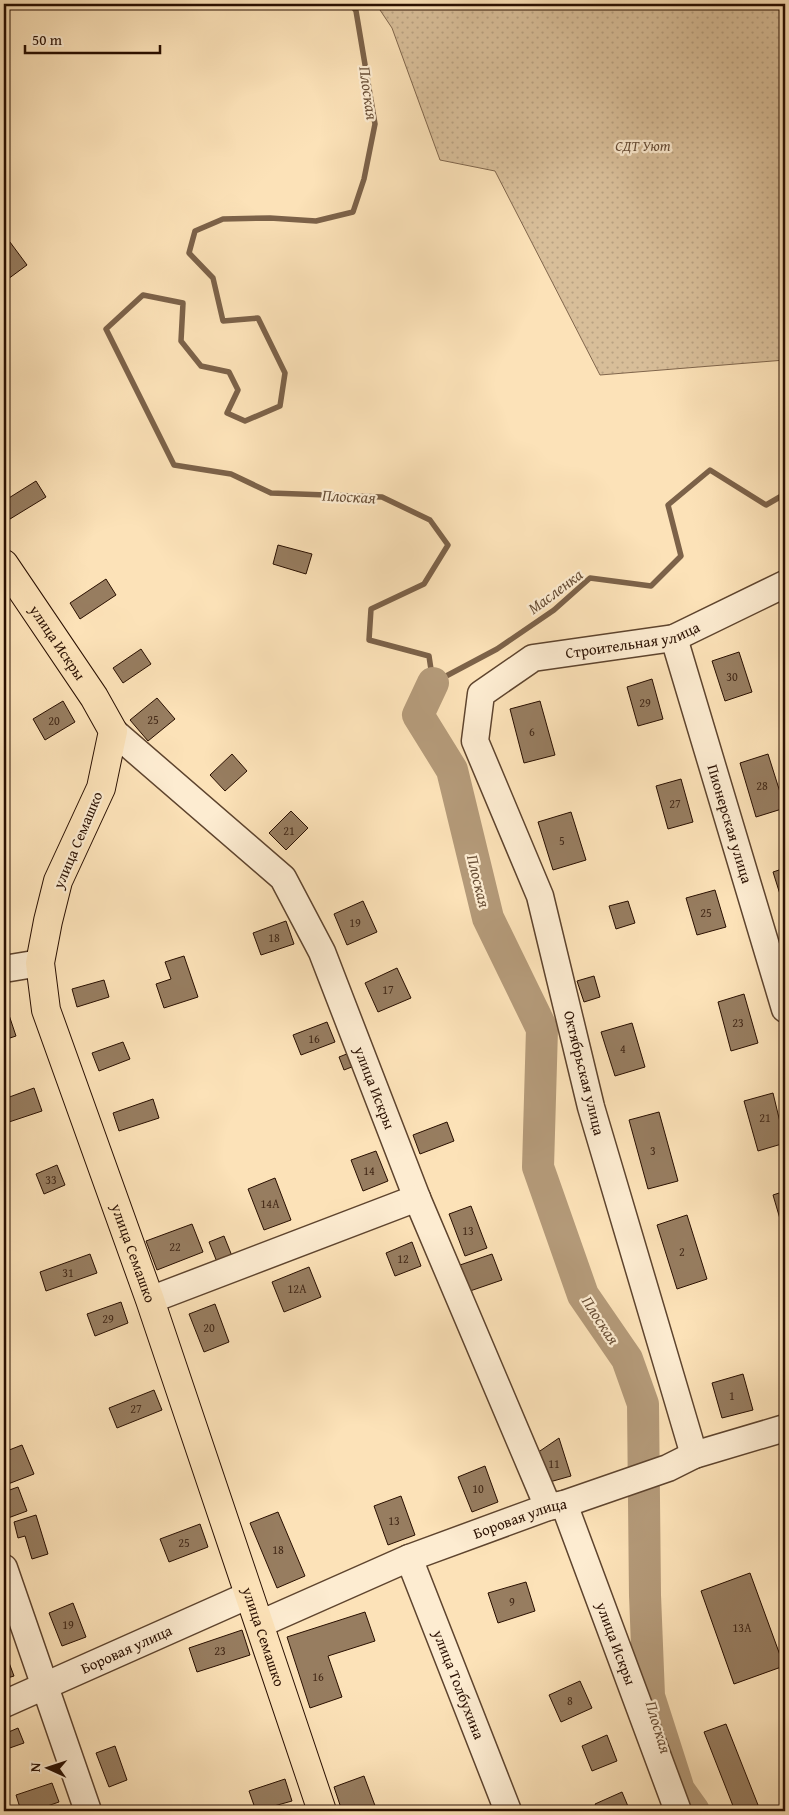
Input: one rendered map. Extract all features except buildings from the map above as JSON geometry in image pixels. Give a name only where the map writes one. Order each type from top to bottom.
[{"type":"main road","name":"улица Искры","points":[[4,564],[94,697],[113,731]]},
{"type":"main road","name":"улица Семашко","points":[[113,731],[101,788],[58,881],[40,963],[46,1010],[150,1300],[322,1811]]},
{"type":"street","name":"Строительная улица","points":[[481,694],[533,658],[674,638],[785,584]]},
{"type":"street","name":"Пионерская улица","points":[[674,638],[785,1009]]},
{"type":"street","name":"Октябрьская улица","points":[[481,694],[475,742],[540,896],[591,1107],[694,1455]]},
{"type":"street","name":"улица Искры","points":[[113,731],[283,878],[322,952],[417,1198],[556,1505],[678,1811]]},
{"type":"street","points":[[4,969],[40,963]]},
{"type":"street","points":[[150,1300],[417,1198]]},
{"type":"street","name":"Боровая улица","points":[[260,1624],[409,1558],[556,1505],[668,1468],[694,1455],[785,1428]]},
{"type":"street","name":"улица Толбухина","points":[[409,1558],[508,1811]]},
{"type":"street","points":[[4,1568],[88,1811]]},
{"type":"street","name":"Боровая улица","points":[[4,1704],[44,1688],[249,1595]]},
{"type":"green space","name":"СДТ Уют","points":[[376,4],[785,4],[785,360],[600,375],[495,171],[440,160],[392,28]]},
{"type":"waterway","name":"Плоская","points":[[351,4],[356,11],[375,124],[364,179],[353,212],[316,221],[270,218],[223,219],[195,231],[189,253],[213,278],[223,321],[258,318],[285,373],[280,406],[245,421],[227,413],[238,390],[229,372],[201,366],[181,341],[183,303],[143,295],[106,329],[174,465],[231,474],[271,493],[382,497],[430,520],[448,545],[424,584],[371,609],[369,640],[429,656],[433,683],[497,649],[554,610],[590,578],[651,586],[681,556],[668,505],[710,470],[766,505],[785,494]]},
{"type":"waterway","name":"Плоская","points":[[433,683],[418,715],[452,770],[488,918],[542,1029],[538,1167],[583,1295],[627,1359],[643,1404],[645,1595],[649,1696],[679,1790],[694,1811]]},
{"type":"water label","name":"Масленка","points":[[555,591]]}]
